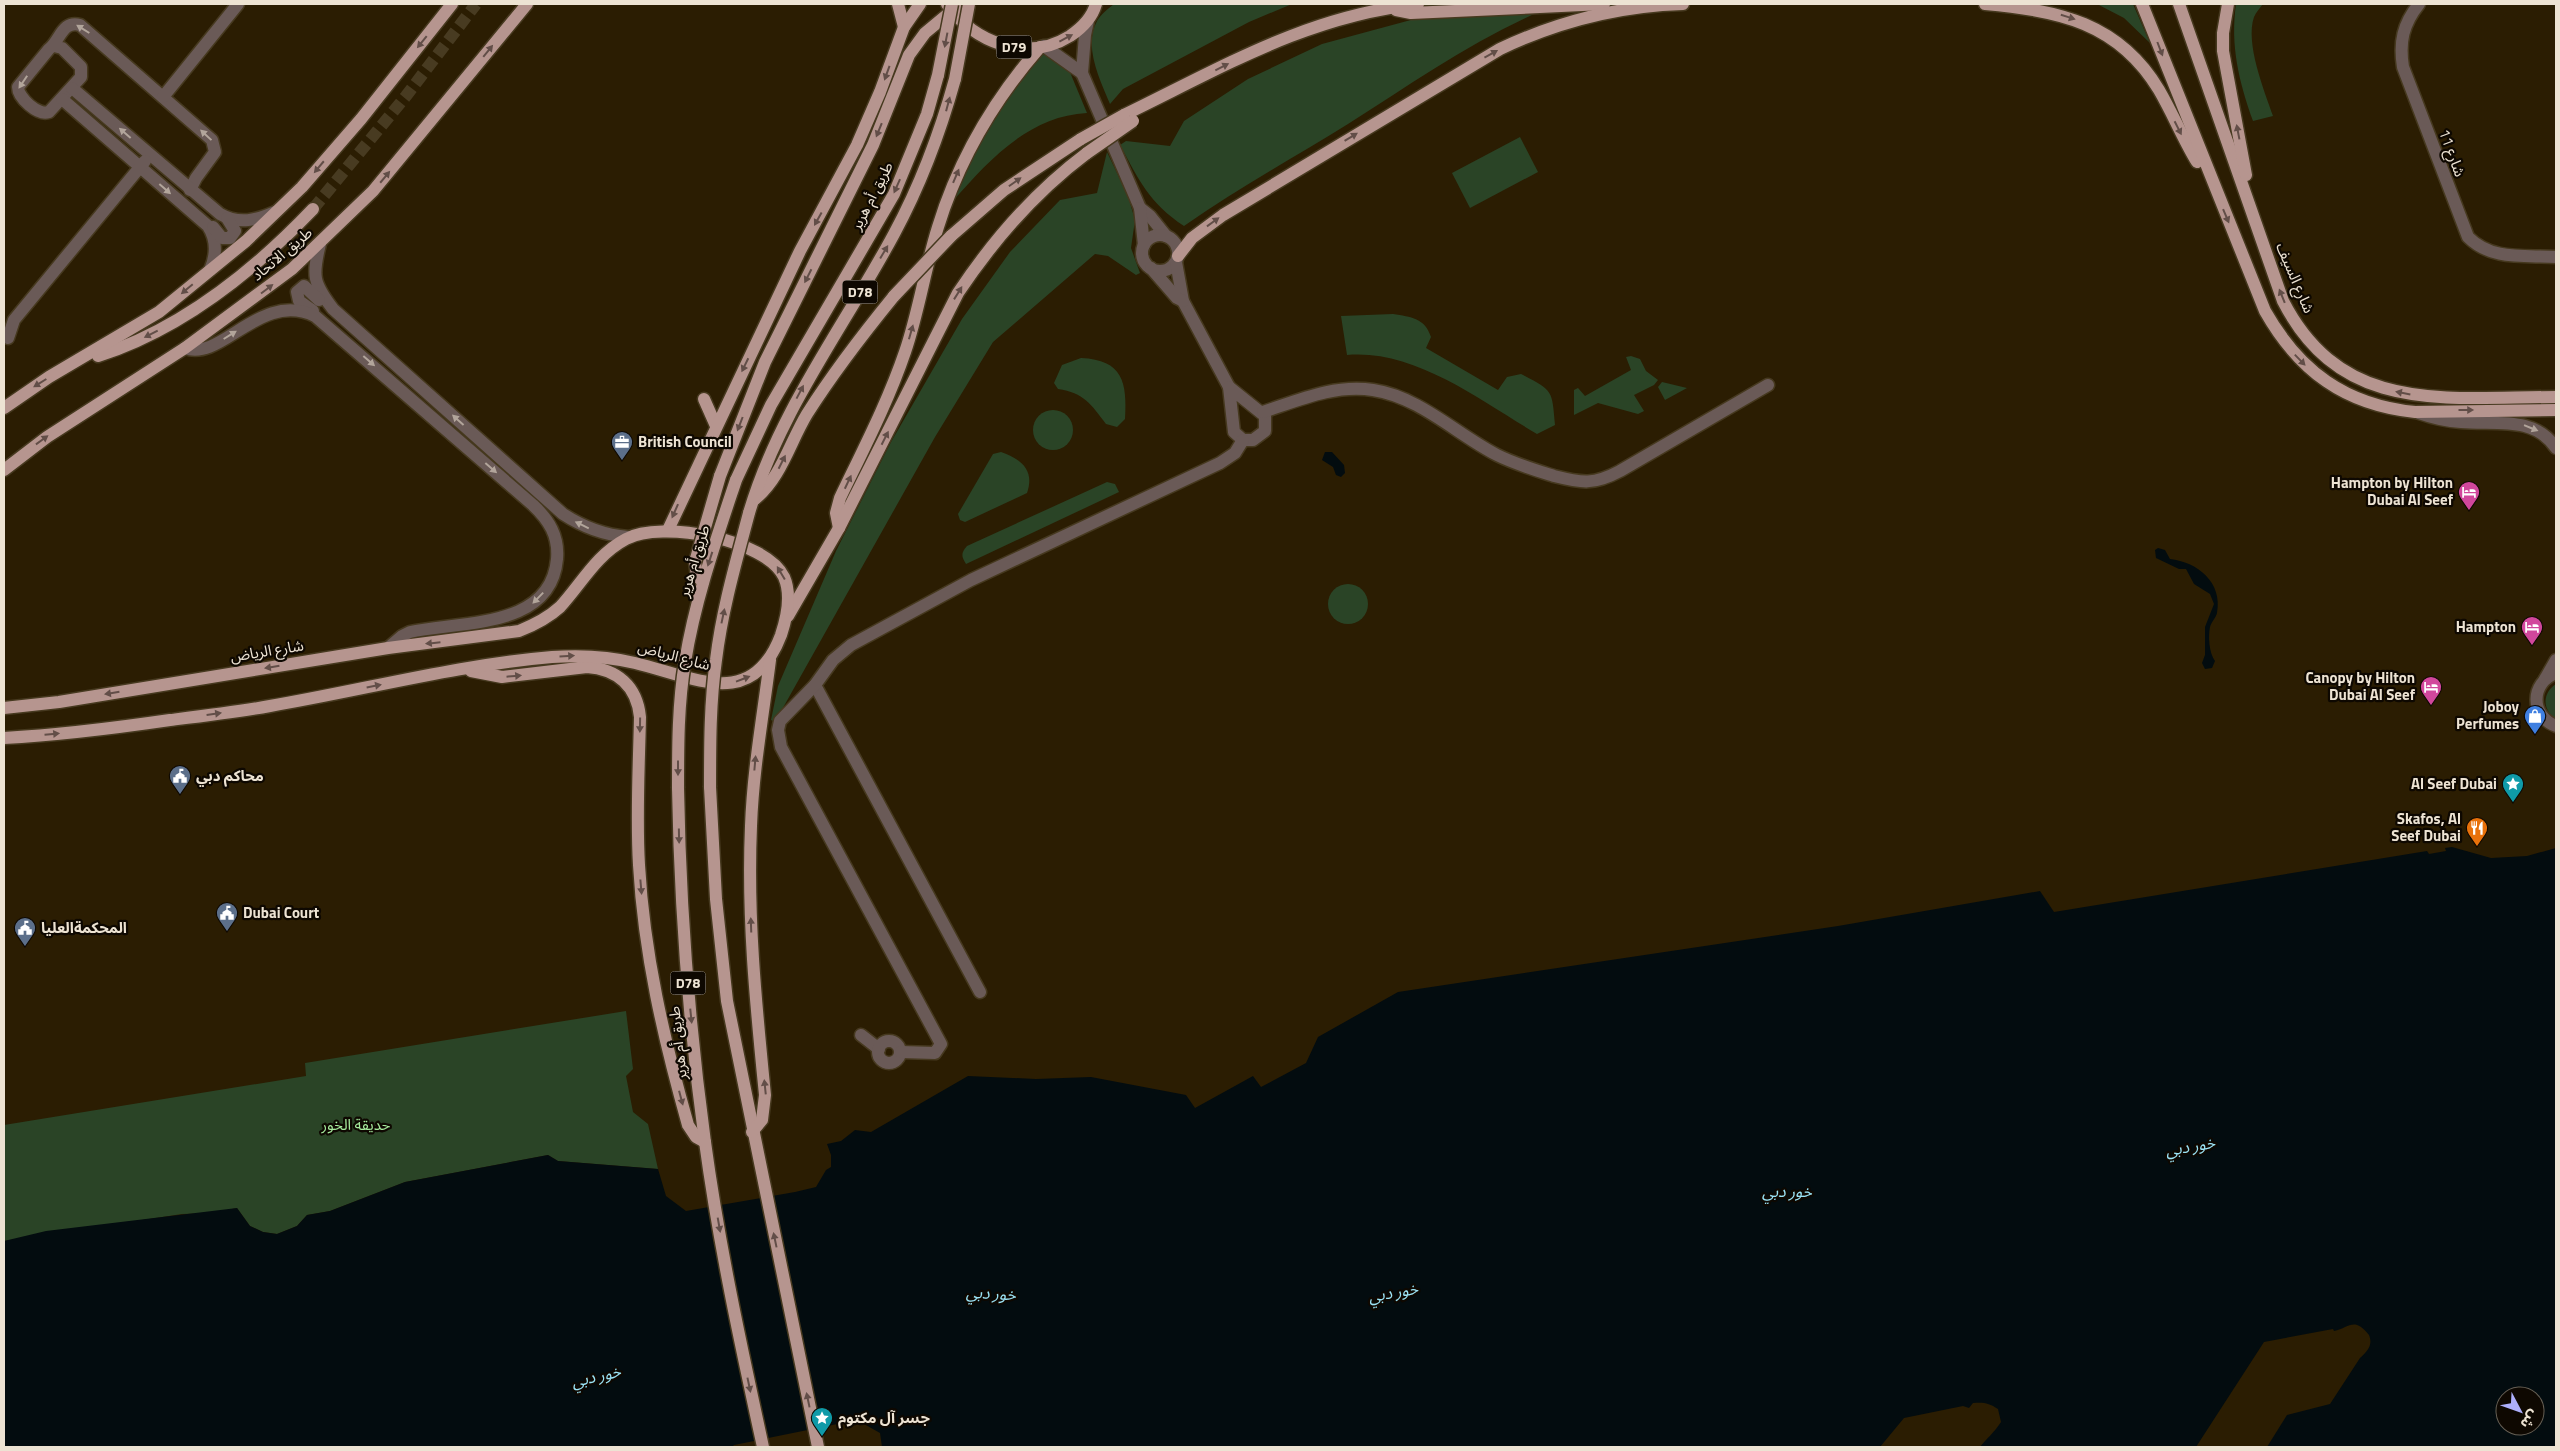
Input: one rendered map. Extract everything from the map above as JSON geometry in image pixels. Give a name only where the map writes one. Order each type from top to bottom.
[{"type":"main road","points":[[4,408],[50,377],[159,312],[246,241],[280,210],[361,119],[452,4]]},
{"type":"main road","name":"طريق الاتحاد","points":[[4,470],[47,437],[186,348],[268,288],[320,244],[377,186],[527,4]]},
{"type":"main road","points":[[898,4],[904,27]]},
{"type":"main road","points":[[668,530],[800,251],[861,138],[904,27],[920,4]]},
{"type":"main road","name":"D78","points":[[818,1447],[752,1132],[727,1001],[720,950],[710,786],[710,725],[716,660],[727,594],[752,500],[775,445],[804,384],[894,235],[912,199],[942,126],[955,79],[969,4]]},
{"type":"main road","points":[[1088,21],[1096,4]]},
{"type":"main road","points":[[752,500],[772,481],[805,417],[838,367],[894,296],[951,236],[1004,190],[1081,139],[1129,118],[1179,89],[1269,43],[1331,20],[1392,7],[1418,4]]},
{"type":"main road","points":[[1392,7],[1411,13],[1604,4]]},
{"type":"main road","points":[[1177,259],[1192,238],[1223,215],[1500,49],[1529,35],[1583,17],[1658,4],[1683,4]]},
{"type":"main road","points":[[1985,4],[2037,9],[2078,20],[2095,27],[2125,49],[2140,64],[2160,91],[2187,145],[2217,194]]},
{"type":"main road","points":[[2142,4],[2217,194],[2266,311],[2287,345],[2305,365],[2337,389],[2374,405],[2415,412],[2556,410]]},
{"type":"main road","name":"شارع السيف","points":[[2179,4],[2272,271],[2291,316],[2317,349],[2346,372],[2379,387],[2418,396],[2556,397]]},
{"type":"main road","points":[[2228,4],[2223,33],[2225,70],[2253,214]]},
{"type":"main road","points":[[703,582],[697,576],[695,562],[720,476],[765,362],[873,145],[909,54],[925,33],[953,5]]},
{"type":"main road","name":"D79","points":[[953,5],[967,26],[990,41],[1017,48],[1042,47],[1066,38],[1088,21]]},
{"type":"main road","name":"طريق أم هرير","points":[[763,1447],[736,1318],[705,1142],[683,928],[678,729],[685,662],[703,582],[736,480],[783,383],[894,194],[921,130],[938,75],[953,5]]},
{"type":"main road","points":[[839,528],[836,513],[840,498],[894,383],[905,352],[937,229],[950,192],[982,124],[1004,92],[1042,47]]},
{"type":"main road","points":[[786,620],[839,528],[904,401],[942,321],[978,262],[1022,210],[1067,169],[1129,118]]},
{"type":"main road","points":[[78,362],[111,352],[174,322],[248,271],[282,242],[313,209]]},
{"type":"main road","points":[[704,399],[716,426]]},
{"type":"main road","name":"شارع الرياض","points":[[4,738],[123,727],[267,707],[467,669],[548,657],[591,656],[636,663],[713,684],[735,682],[749,678],[770,660],[786,620],[788,589],[784,576],[770,560],[714,536],[668,530],[628,537],[596,561],[560,606],[548,617],[519,631],[388,648],[59,702],[5,708]]},
{"type":"main road","points":[[752,1132],[762,1120],[765,1095],[751,939],[751,826],[756,750],[770,660]]},
{"type":"main road","points":[[467,669],[502,677],[587,667],[600,668],[618,676],[632,689],[638,701],[640,717],[639,864],[649,963],[688,1126],[696,1136],[705,1142]]},
{"type":"street","points":[[163,97],[238,4]]},
{"type":"street","name":"شارع 11","points":[[2419,4],[2404,29],[2401,41],[2403,67],[2462,226],[2468,237],[2486,252],[2552,256]]},
{"type":"street","points":[[1088,21],[1084,35],[1082,73],[1140,208],[1144,245],[1143,258],[1177,298],[1183,301]]},
{"type":"street","points":[[54,46],[62,48],[81,67],[81,77],[53,110],[41,113],[18,90],[49,49],[54,46],[66,27],[75,24],[80,25],[207,136],[215,148],[213,157],[196,178],[190,190]]},
{"type":"street","points":[[1042,47],[1082,73]]},
{"type":"street","points":[[72,88],[190,190],[228,218],[235,231],[234,235],[226,239],[222,238],[208,221],[201,220]]},
{"type":"street","points":[[62,99],[211,230],[216,251],[210,270]]},
{"type":"street","points":[[6,332],[150,155]]},
{"type":"street","points":[[1140,208],[1150,216],[1177,246],[1183,301],[1228,387],[1234,432],[1243,440],[1253,440],[1262,435],[1267,426],[1263,412],[1228,387]]},
{"type":"street","points":[[228,218],[252,221],[280,210]]},
{"type":"street","points":[[1144,245],[1153,236],[1166,236]]},
{"type":"street","points":[[320,244],[314,269],[315,281],[318,290],[334,309],[563,514],[594,530],[628,537]]},
{"type":"street","points":[[1151,268],[1165,270],[1177,259]]},
{"type":"street","points":[[334,309],[324,306],[307,287],[299,289],[297,299],[543,514],[556,537],[558,554],[556,570],[540,598],[528,608],[513,615],[493,620],[410,632],[388,648]]},
{"type":"street","points":[[186,348],[195,351],[205,349],[253,321],[284,310],[305,311],[321,320]]},
{"type":"street","points":[[1263,412],[1332,390],[1358,388],[1388,392],[1412,402],[1496,455],[1574,481],[1594,482],[1612,475],[1768,385]]},
{"type":"street","points":[[2415,412],[2450,421],[2512,423],[2530,426],[2545,435],[2556,448]]},
{"type":"street","points":[[901,1052],[935,1053],[941,1044],[778,738],[780,721],[784,714],[815,685],[833,660],[851,645],[971,580],[1220,463],[1235,453],[1243,440]]},
{"type":"street","points":[[2556,660],[2551,676],[2537,692],[2537,708],[2544,720],[2556,726]]},
{"type":"street","points":[[815,685],[980,992]]},
{"type":"street","points":[[861,1036],[878,1049],[881,1060],[888,1064],[898,1059],[901,1052],[898,1044],[891,1041],[883,1042],[878,1049]]},
{"type":"green space","points":[[1114,4],[1292,4],[1249,22],[1123,89],[1110,104],[1094,63],[1092,41],[1097,21]]},
{"type":"green space","points":[[2097,4],[2133,4],[2150,43],[2124,18]]},
{"type":"green space","points":[[2236,4],[2263,4],[2254,17],[2252,40],[2257,66],[2273,116],[2253,121],[2237,63],[2234,34]]},
{"type":"green space","points":[[1541,11],[1466,49],[1348,124],[1224,199],[1184,226],[1162,209],[1153,199],[1139,180],[1120,145],[1126,141],[1170,146],[1184,121],[1248,79],[1322,44],[1433,14]]},
{"type":"green space","points":[[1045,53],[1067,65],[1087,113],[1066,116],[1047,122],[1029,131],[996,156],[953,201],[983,129],[1031,62]]},
{"type":"green space","points":[[1520,137],[1538,172],[1470,208],[1452,173]]},
{"type":"green space","points":[[1107,152],[1128,196],[1135,220],[1131,248],[1140,273],[1136,275],[1108,256],[1095,254],[993,342],[935,437],[775,722],[771,720],[778,686],[836,551],[891,442],[962,319],[1010,252],[1060,200],[1097,193]]},
{"type":"green space","points":[[1393,314],[1421,322],[1431,337],[1426,348],[1498,390],[1507,377],[1521,374],[1545,388],[1549,392],[1553,404],[1555,425],[1537,434],[1470,393],[1422,369],[1398,360],[1372,355],[1347,355],[1341,316]]},
{"type":"green space","points":[[1631,356],[1640,359],[1646,371],[1658,380],[1654,385],[1634,395],[1644,411],[1638,414],[1598,403],[1574,415],[1574,390],[1578,388],[1585,396],[1631,370],[1626,357]]},
{"type":"green space","points":[[1081,358],[1106,363],[1120,375],[1125,394],[1125,419],[1117,427],[1106,424],[1086,400],[1074,393],[1058,389],[1054,383],[1062,365]]},
{"type":"green space","points":[[1662,382],[1687,388],[1665,400],[1658,387]]},
{"type":"green space","points":[[1057,410],[1064,413],[1070,419],[1073,430],[1072,438],[1064,447],[1057,450],[1049,450],[1042,447],[1034,438],[1033,426],[1036,419],[1045,411]]},
{"type":"green space","points":[[1001,452],[1015,458],[1028,472],[1029,485],[1027,493],[965,522],[960,520],[958,514],[993,454]]},
{"type":"green space","points":[[1107,482],[1115,484],[1119,492],[966,564],[964,561],[962,555],[967,546]]},
{"type":"green space","points":[[1352,584],[1359,587],[1365,593],[1368,604],[1367,612],[1359,621],[1352,624],[1344,624],[1337,621],[1329,612],[1328,600],[1331,593],[1340,585]]},
{"type":"green space","points":[[2556,684],[2556,719],[2548,711],[2545,701],[2548,692]]},
{"type":"green space","name":"حديقة الخور","points":[[626,1011],[633,1069],[626,1076],[633,1112],[648,1124],[658,1169],[558,1161],[548,1155],[405,1182],[330,1211],[307,1215],[297,1226],[277,1234],[263,1232],[250,1226],[237,1208],[213,1213],[182,1214],[4,1241],[4,1125],[306,1076],[305,1063]]},
{"type":"water","points":[[1325,452],[1332,452],[1344,465],[1345,473],[1341,477],[1336,475],[1333,467],[1322,460]]},
{"type":"water","points":[[2158,548],[2165,550],[2170,559],[2190,564],[2198,569],[2212,583],[2218,602],[2216,617],[2211,625],[2209,635],[2210,649],[2215,661],[2212,668],[2205,669],[2202,663],[2205,655],[2205,627],[2214,604],[2210,594],[2194,584],[2186,569],[2179,569],[2156,558],[2155,550]]},
{"type":"water","name":"خور دبي","points":[[2452,847],[2491,858],[2527,856],[2556,848],[2556,1447],[2267,1447],[2287,1415],[2330,1404],[2370,1345],[2369,1335],[2364,1329],[2352,1325],[2334,1331],[2333,1329],[2264,1342],[2196,1447],[1980,1447],[2001,1422],[1998,1409],[1989,1404],[1973,1403],[1969,1408],[1963,1406],[1904,1418],[1880,1447],[882,1447],[880,1433],[857,1420],[734,1445],[732,1447],[4,1447],[4,1241],[46,1231],[237,1208],[250,1226],[263,1232],[277,1234],[297,1226],[307,1215],[330,1211],[405,1182],[548,1155],[558,1161],[658,1169],[666,1196],[686,1211],[816,1187],[826,1170],[831,1167],[831,1155],[827,1144],[841,1141],[855,1130],[871,1132],[968,1076],[1036,1079],[1091,1077],[1186,1095],[1195,1108],[1253,1076],[1261,1087],[1306,1063],[1318,1037],[1398,992],[1838,926],[2040,891],[2054,912],[2427,851],[2429,854],[2446,851],[2445,848]]},
{"type":"tunnel","points":[[313,209],[406,96],[476,4]]},
{"type":"place","name":"British Council","points":[[622,461]]},
{"type":"place","name":"Hampton by Hilton Dubai Al Seef","points":[[2469,511]]},
{"type":"place","name":"Hampton","points":[[2532,646]]},
{"type":"place","name":"Canopy by Hilton Dubai Al Seef","points":[[2431,706]]},
{"type":"place","name":"Joboy Perfumes","points":[[2535,735]]},
{"type":"place","name":"محاكم دبي","points":[[180,795]]},
{"type":"place","name":"Al Seef Dubai","points":[[2513,803]]},
{"type":"place","name":"Skafos, Al Seef Dubai","points":[[2477,847]]},
{"type":"place","name":"Dubai Court","points":[[227,932]]},
{"type":"place","name":"المحكمةالعليا","points":[[25,947]]},
{"type":"place","name":"جسر آل مكتوم","points":[[822,1437]]}]
